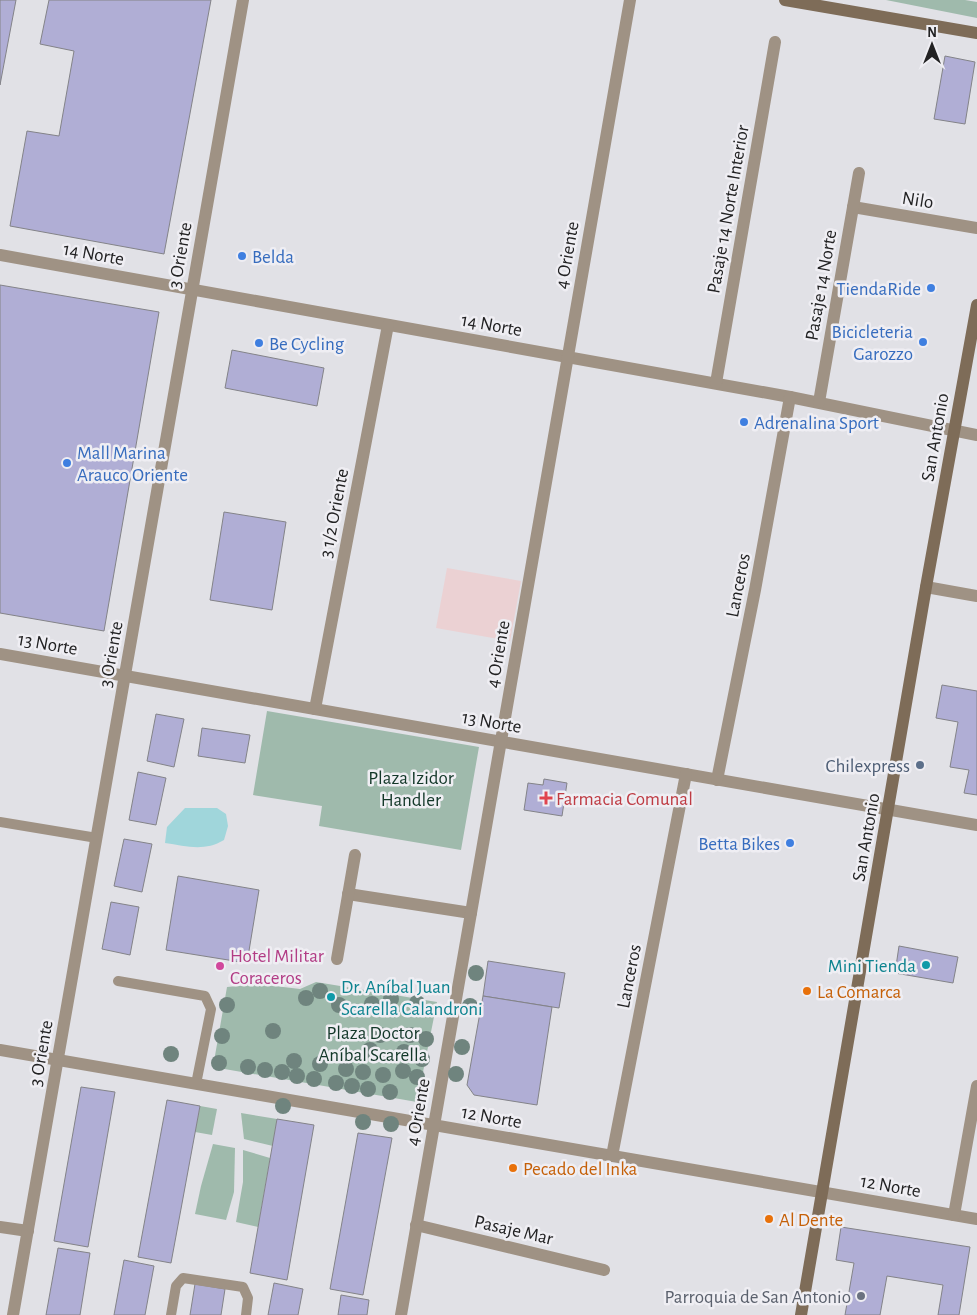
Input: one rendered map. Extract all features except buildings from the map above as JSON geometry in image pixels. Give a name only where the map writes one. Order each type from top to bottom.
[{"type":"main road","points":[[785,0],[815,3],[977,33]]},
{"type":"main road","name":"San Antonio","points":[[801,1315],[926,588],[977,305]]},
{"type":"street","name":"3 Oriente","points":[[13,1315],[243,0]]},
{"type":"street","name":"4 Oriente","points":[[401,1315],[630,0]]},
{"type":"street","name":"Pasaje 14 Norte Interior","points":[[716,383],[775,42]]},
{"type":"street","name":"Pasaje 14 Norte","points":[[819,402],[859,173]]},
{"type":"street","name":"Nilo","points":[[853,207],[977,228]]},
{"type":"street","name":"14 Norte","points":[[0,255],[716,383],[977,435]]},
{"type":"street","name":"3 1/2 Oriente","points":[[315,709],[388,325]]},
{"type":"street","name":"Lanceros","points":[[717,780],[755,590],[790,397]]},
{"type":"street","points":[[926,588],[977,596]]},
{"type":"street","name":"13 Norte","points":[[0,654],[977,825]]},
{"type":"street","name":"Lanceros","points":[[612,1156],[686,774]]},
{"type":"street","points":[[338,959],[355,855]]},
{"type":"street","points":[[348,894],[471,913]]},
{"type":"street","name":"12 Norte","points":[[0,1050],[977,1219]]},
{"type":"street","points":[[954,1215],[977,1086]]},
{"type":"street","name":"Pasaje Mar","points":[[416,1225],[604,1270]]},
{"type":"street","points":[[0,1227],[28,1231]]},
{"type":"lane","points":[[0,822],[97,838]]},
{"type":"lane","points":[[118,981],[205,996],[211,1009],[196,1084]]},
{"type":"lane","points":[[171,1315],[176,1286],[184,1278],[243,1287],[248,1298],[246,1315]]},
{"type":"shaded area","points":[[447,568],[521,581],[510,641],[436,628]]},
{"type":"green space","points":[[886,0],[965,0],[977,2],[977,18]]},
{"type":"green space","name":"Plaza Izidor Handler","points":[[267,711],[479,747],[461,850],[319,826],[322,806],[253,795]]},
{"type":"green space","name":"Plaza Doctor Aníbal Scarella","points":[[316,982],[437,1002],[417,1102],[213,1067],[227,987],[258,984],[300,989]]},
{"type":"green space","points":[[200,1106],[217,1109],[212,1135],[195,1132]]},
{"type":"green space","points":[[241,1113],[277,1119],[273,1146],[244,1139]]},
{"type":"green space","points":[[213,1144],[235,1148],[234,1192],[226,1220],[195,1214]]},
{"type":"green space","points":[[243,1150],[270,1158],[258,1227],[236,1222],[243,1182]]},
{"type":"water","points":[[185,808],[217,808],[226,814],[228,826],[224,840],[217,844],[202,847],[188,847],[165,843],[167,827]]},
{"type":"place","name":"Belda","points":[[242,256]]},
{"type":"place","name":"TiendaRide","points":[[931,288]]},
{"type":"place","name":"Bicicleteria Garozzo","points":[[923,342]]},
{"type":"place","name":"Be Cycling","points":[[259,343]]},
{"type":"place","name":"Adrenalina Sport","points":[[744,422]]},
{"type":"place","name":"Mall Marina Arauco Oriente","points":[[67,463]]},
{"type":"place","name":"Chilexpress","points":[[920,765]]},
{"type":"place","name":"Farmacia Comunal","points":[[546,798]]},
{"type":"place","name":"Betta Bikes","points":[[790,843]]},
{"type":"place","name":"Mini Tienda","points":[[926,965]]},
{"type":"place","name":"Hotel Militar Coraceros","points":[[220,966]]},
{"type":"place","name":"La Comarca","points":[[807,991]]},
{"type":"place","name":"Dr. Aníbal Juan Scarella Calandroni","points":[[331,997]]},
{"type":"place","name":"Pecado del Inka","points":[[513,1168]]},
{"type":"place","name":"Al Dente","points":[[769,1219]]},
{"type":"place","name":"Parroquia de San Antonio","points":[[861,1296]]}]
